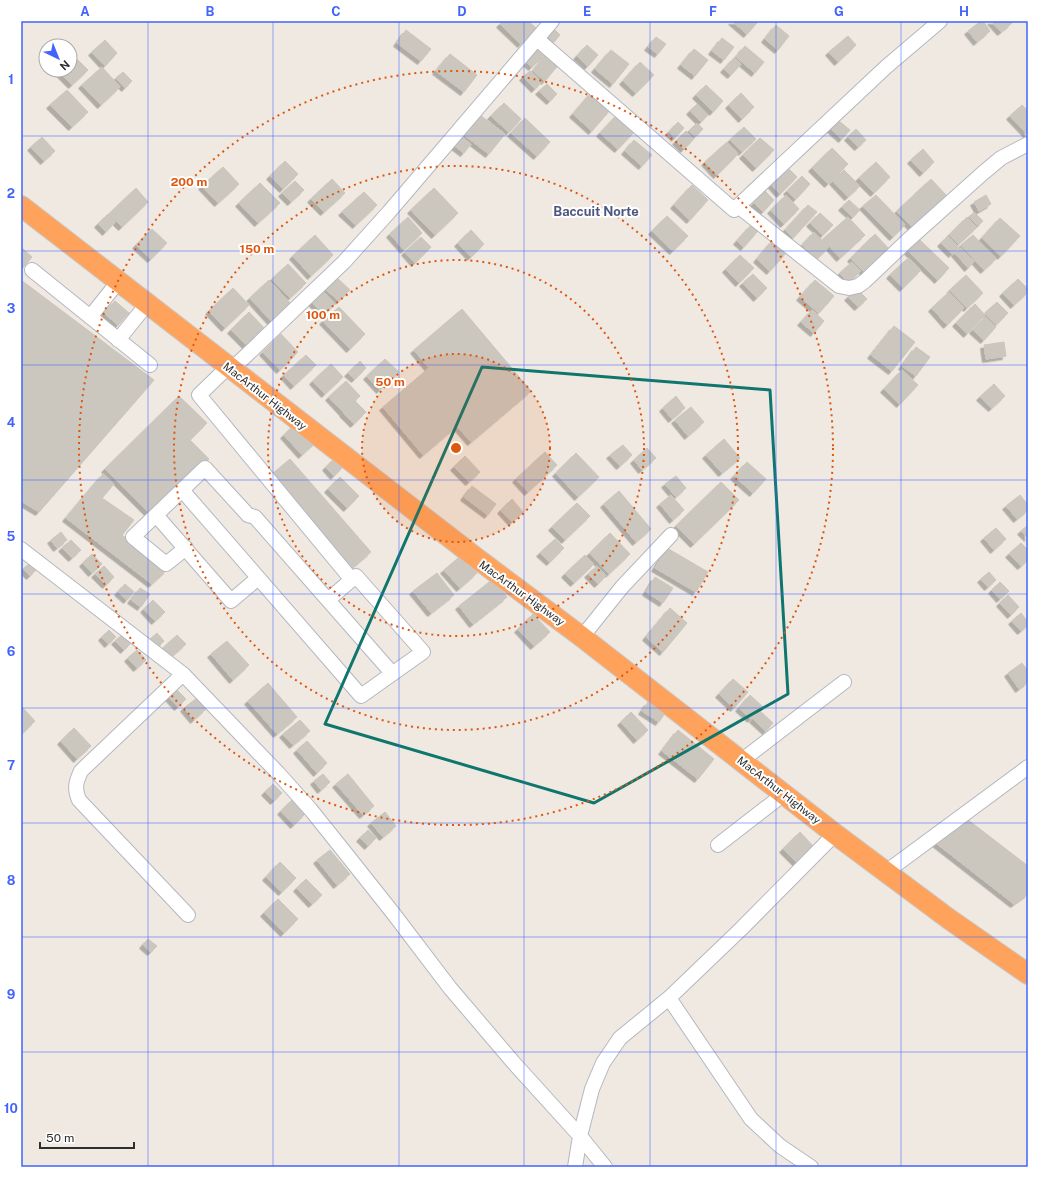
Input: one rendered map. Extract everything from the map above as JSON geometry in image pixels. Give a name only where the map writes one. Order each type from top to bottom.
[{"type":"highway","name":"MacArthur Highway","points":[[21,206],[474,558],[582,637],[835,834],[949,919],[1028,974]]},
{"type":"street","points":[[352,580],[199,395],[344,262],[389,212],[552,21]]},
{"type":"street","points":[[537,39],[734,210],[886,67],[940,21]]},
{"type":"street","points":[[738,206],[839,286],[849,288],[858,286],[872,275],[907,241],[1001,158],[1028,144]]},
{"type":"street","points":[[32,270],[150,365]]},
{"type":"street","points":[[90,317],[118,282]]},
{"type":"street","points":[[118,340],[147,304]]},
{"type":"street","points":[[186,548],[166,564],[133,537],[205,468],[248,515],[255,517],[392,674]]},
{"type":"street","points":[[182,490],[361,696],[423,652],[356,576],[328,600]]},
{"type":"street","points":[[156,514],[231,601],[258,578]]},
{"type":"street","points":[[582,637],[622,587],[671,535]]},
{"type":"street","points":[[21,548],[183,674],[278,773],[311,810],[393,913],[450,988],[513,1062],[580,1136],[604,1167]]},
{"type":"street","points":[[183,674],[81,771],[76,782],[76,792],[79,800],[188,915]]},
{"type":"street","points":[[741,761],[844,682]]},
{"type":"street","points":[[886,872],[1028,767]]},
{"type":"street","points":[[718,845],[784,794]]},
{"type":"street","points":[[575,1167],[580,1136],[592,1089],[604,1063],[620,1038],[669,998],[742,930],[835,834]]},
{"type":"street","points":[[669,998],[751,1119],[780,1146],[811,1167]]},
{"type":"highlighted area","points":[[482,367],[770,390],[788,694],[594,803],[325,724]]},
{"type":"building","points":[[503,21],[528,21],[536,28],[521,44],[500,24]]},
{"type":"building","points":[[732,21],[755,21],[757,23],[747,34]]},
{"type":"building","points":[[983,21],[990,31],[977,42],[968,31]]},
{"type":"building","points":[[991,21],[1010,21],[1012,23],[1001,32]]},
{"type":"building","points":[[776,25],[789,36],[778,50],[765,39]]},
{"type":"building","points":[[552,27],[560,35],[554,42],[545,34]]},
{"type":"building","points":[[406,30],[431,49],[421,61],[397,43]]},
{"type":"building","points":[[848,36],[856,45],[838,62],[829,52]]},
{"type":"building","points":[[656,37],[666,44],[658,54],[648,47]]},
{"type":"building","points":[[722,38],[734,47],[724,60],[712,51]]},
{"type":"building","points":[[105,40],[117,53],[105,66],[92,52]]},
{"type":"building","points":[[587,45],[598,55],[588,66],[577,56]]},
{"type":"building","points":[[537,46],[545,54],[532,67],[524,60]]},
{"type":"building","points":[[745,46],[764,62],[755,73],[736,57]]},
{"type":"building","points":[[694,49],[708,60],[695,76],[681,65]]},
{"type":"building","points":[[611,50],[629,64],[613,84],[595,69]]},
{"type":"building","points":[[548,52],[560,63],[545,81],[533,71]]},
{"type":"building","points":[[450,54],[477,75],[464,92],[436,71]]},
{"type":"building","points":[[734,58],[741,64],[731,75],[724,69]]},
{"type":"building","points":[[78,60],[88,70],[72,85],[65,78],[78,78]]},
{"type":"building","points":[[640,62],[654,75],[636,93],[623,81]]},
{"type":"building","points":[[102,67],[120,87],[101,105],[82,85]]},
{"type":"building","points":[[530,71],[542,82],[535,89],[523,77]]},
{"type":"building","points":[[123,72],[132,81],[125,88],[116,78]]},
{"type":"building","points":[[547,84],[557,94],[550,101],[539,91]]},
{"type":"building","points":[[706,85],[723,101],[713,112],[696,95]]},
{"type":"building","points":[[67,90],[88,112],[72,127],[50,105]]},
{"type":"building","points":[[592,92],[611,109],[592,131],[573,114]]},
{"type":"building","points":[[741,93],[754,107],[742,119],[729,105]]},
{"type":"building","points":[[504,103],[521,119],[509,132],[491,116]]},
{"type":"building","points":[[697,104],[708,115],[701,122],[690,111]]},
{"type":"building","points":[[1022,105],[1028,111],[1028,135],[1010,116]]},
{"type":"building","points":[[619,113],[637,129],[618,149],[600,133]]},
{"type":"building","points":[[480,115],[505,134],[489,154],[464,135]]},
{"type":"building","points":[[525,118],[550,142],[537,156],[511,133]]},
{"type":"building","points":[[839,121],[850,130],[842,139],[831,129]]},
{"type":"building","points":[[678,122],[684,128],[675,138],[669,132]]},
{"type":"building","points":[[697,123],[703,129],[695,137],[689,131]]},
{"type":"building","points":[[744,127],[756,139],[742,152],[730,140]]},
{"type":"building","points":[[856,129],[866,140],[858,147],[848,137]]},
{"type":"building","points":[[686,131],[694,139],[684,149],[676,141]]},
{"type":"building","points":[[459,135],[471,144],[464,153],[452,144]]},
{"type":"building","points":[[42,137],[55,151],[44,161],[31,147]]},
{"type":"building","points":[[760,138],[774,150],[756,168],[743,155]]},
{"type":"building","points":[[634,140],[652,155],[642,166],[625,151]]},
{"type":"building","points":[[727,142],[738,154],[717,175],[705,162]]},
{"type":"building","points":[[832,148],[848,164],[828,184],[812,168]]},
{"type":"building","points":[[923,149],[934,162],[923,173],[911,160]]},
{"type":"building","points":[[285,161],[298,174],[283,189],[270,176]]},
{"type":"building","points":[[876,162],[890,177],[874,193],[859,178]]},
{"type":"building","points":[[223,167],[239,184],[218,203],[202,186]]},
{"type":"building","points":[[787,167],[797,177],[780,194],[770,183]]},
{"type":"building","points":[[844,170],[860,186],[848,197],[833,181]]},
{"type":"building","points":[[802,176],[810,184],[796,199],[787,191]]},
{"type":"building","points":[[332,179],[345,193],[324,212],[311,199]]},
{"type":"building","points":[[931,179],[948,197],[914,229],[897,211]]},
{"type":"building","points":[[295,181],[304,190],[291,202],[282,193]]},
{"type":"building","points":[[260,183],[280,203],[258,223],[239,203]]},
{"type":"building","points":[[692,185],[708,200],[690,220],[674,205]]},
{"type":"building","points":[[136,188],[148,202],[122,227],[109,214]]},
{"type":"building","points":[[434,188],[458,213],[435,235],[411,210]]},
{"type":"building","points":[[765,191],[774,200],[763,212],[754,203]]},
{"type":"building","points":[[364,192],[377,205],[356,225],[342,212]]},
{"type":"building","points":[[786,195],[799,209],[784,224],[771,210]]},
{"type":"building","points":[[876,195],[905,225],[893,237],[863,206]]},
{"type":"building","points":[[986,195],[991,204],[979,211],[974,202]]},
{"type":"building","points":[[849,200],[860,210],[853,217],[842,207]]},
{"type":"building","points":[[808,205],[817,212],[793,238],[785,230]]},
{"type":"building","points":[[974,212],[983,221],[978,226],[969,217]]},
{"type":"building","points":[[820,213],[833,225],[823,235],[810,223]]},
{"type":"building","points":[[108,214],[115,222],[106,232],[98,224]]},
{"type":"building","points":[[667,216],[688,236],[673,251],[652,231]]},
{"type":"building","points":[[408,217],[422,233],[404,250],[390,234]]},
{"type":"building","points":[[848,217],[865,235],[840,258],[823,239]]},
{"type":"building","points":[[967,217],[977,227],[959,244],[949,235]]},
{"type":"building","points":[[1000,218],[1020,236],[1001,256],[982,238]]},
{"type":"building","points":[[751,225],[758,231],[744,247],[737,241]]},
{"type":"building","points":[[152,229],[167,243],[151,259],[136,245]]},
{"type":"building","points":[[471,230],[484,244],[471,257],[458,243]]},
{"type":"building","points":[[814,232],[829,247],[817,259],[802,245]]},
{"type":"building","points":[[875,234],[889,249],[865,273],[851,258]]},
{"type":"building","points":[[315,235],[333,255],[311,276],[293,256]]},
{"type":"building","points":[[973,235],[996,259],[984,270],[961,245]]},
{"type":"building","points":[[948,236],[959,248],[952,254],[941,243]]},
{"type":"building","points":[[421,237],[431,247],[415,263],[405,252]]},
{"type":"building","points":[[919,239],[949,268],[938,280],[908,251]]},
{"type":"building","points":[[773,240],[787,252],[770,271],[757,259]]},
{"type":"building","points":[[22,248],[32,257],[21,270],[21,250]]},
{"type":"building","points":[[961,248],[974,262],[968,268],[955,253]]},
{"type":"building","points":[[740,255],[754,268],[739,283],[726,269]]},
{"type":"building","points":[[908,258],[921,270],[903,288],[890,275]]},
{"type":"building","points":[[852,262],[861,271],[848,282],[840,273]]},
{"type":"building","points":[[288,264],[306,283],[290,298],[272,279]]},
{"type":"building","points":[[753,274],[767,288],[757,298],[743,283]]},
{"type":"building","points":[[966,275],[983,293],[967,308],[950,290]]},
{"type":"building","points":[[335,276],[350,290],[339,301],[324,288]]},
{"type":"building","points":[[1018,279],[1028,289],[1028,292],[1014,305],[1003,293]]},
{"type":"building","points":[[21,280],[154,380],[39,512],[21,501]]},
{"type":"building","points":[[269,280],[291,304],[272,322],[250,298]]},
{"type":"building","points":[[815,280],[834,296],[819,313],[800,297]]},
{"type":"building","points":[[233,288],[249,305],[225,328],[209,311]]},
{"type":"building","points":[[857,289],[867,299],[858,307],[848,297]]},
{"type":"building","points":[[323,291],[335,304],[324,315],[312,302]]},
{"type":"building","points":[[949,292],[964,308],[947,325],[932,308]]},
{"type":"building","points":[[115,301],[129,313],[118,325],[104,313]]},
{"type":"building","points":[[997,302],[1008,313],[996,325],[985,313]]},
{"type":"building","points":[[975,304],[985,315],[967,334],[956,323]]},
{"type":"building","points":[[339,307],[365,334],[350,349],[323,321]]},
{"type":"building","points":[[462,309],[531,391],[471,442],[457,426],[423,455],[383,407],[429,368],[414,350]]},
{"type":"building","points":[[812,310],[824,321],[814,333],[801,322]]},
{"type":"building","points":[[249,312],[267,331],[249,348],[231,330]]},
{"type":"building","points":[[985,317],[996,327],[984,340],[973,330]]},
{"type":"building","points":[[894,326],[915,342],[892,371],[871,355]]},
{"type":"building","points":[[281,334],[298,352],[280,370],[263,352]]},
{"type":"building","points":[[1004,342],[1006,356],[986,359],[984,345]]},
{"type":"building","points":[[916,347],[930,357],[916,376],[902,366]]},
{"type":"building","points":[[306,355],[316,365],[294,386],[284,375]]},
{"type":"building","points":[[385,359],[399,372],[380,390],[367,376]]},
{"type":"building","points":[[360,361],[366,368],[355,379],[348,373]]},
{"type":"building","points":[[331,364],[343,377],[325,394],[313,381]]},
{"type":"building","points":[[902,370],[918,385],[900,404],[884,389]]},
{"type":"building","points":[[346,381],[360,396],[343,412],[329,397]]},
{"type":"building","points":[[994,384],[1005,396],[992,408],[980,397]]},
{"type":"building","points":[[179,396],[207,423],[190,440],[209,459],[151,515],[105,469]]},
{"type":"building","points":[[676,396],[685,408],[672,419],[663,408]]},
{"type":"building","points":[[355,401],[366,412],[354,424],[343,413]]},
{"type":"building","points":[[691,407],[704,422],[688,436],[675,420]]},
{"type":"building","points":[[297,422],[316,442],[302,455],[284,435]]},
{"type":"building","points":[[724,439],[740,458],[722,473],[706,455]]},
{"type":"building","points":[[623,445],[632,455],[620,466],[610,455]]},
{"type":"building","points":[[647,448],[656,458],[642,470],[634,460]]},
{"type":"building","points":[[545,452],[557,465],[528,492],[516,479]]},
{"type":"building","points":[[576,453],[599,477],[578,497],[556,473]]},
{"type":"building","points":[[465,456],[480,472],[469,482],[454,467]]},
{"type":"building","points":[[335,458],[343,467],[334,476],[326,467]]},
{"type":"building","points":[[290,459],[371,552],[351,569],[271,475]]},
{"type":"building","points":[[747,462],[766,479],[753,493],[734,476]]},
{"type":"building","points":[[103,474],[114,484],[102,498],[134,520],[122,535],[167,570],[152,584],[66,518]]},
{"type":"building","points":[[676,476],[686,488],[676,497],[665,484]]},
{"type":"building","points":[[340,477],[359,496],[347,508],[328,489]]},
{"type":"building","points":[[721,482],[739,500],[694,544],[676,526]]},
{"type":"building","points":[[472,486],[496,504],[488,515],[464,497]]},
{"type":"building","points":[[619,491],[651,529],[636,542],[604,504]]},
{"type":"building","points":[[671,495],[684,510],[673,520],[660,504]]},
{"type":"building","points":[[1020,495],[1028,505],[1028,510],[1017,519],[1006,506]]},
{"type":"building","points":[[512,499],[523,512],[512,522],[501,510]]},
{"type":"building","points":[[577,503],[590,516],[565,540],[552,527]]},
{"type":"building","points":[[1028,525],[1028,538],[1021,531]]},
{"type":"building","points":[[996,528],[1006,539],[994,550],[984,538]]},
{"type":"building","points":[[61,532],[67,540],[57,548],[51,540]]},
{"type":"building","points":[[610,533],[630,554],[609,574],[590,553]]},
{"type":"building","points":[[555,539],[564,548],[550,562],[540,553]]},
{"type":"building","points":[[71,540],[81,550],[72,558],[62,548]]},
{"type":"building","points":[[1021,543],[1028,550],[1028,560],[1021,566],[1009,554]]},
{"type":"building","points":[[667,548],[708,572],[696,592],[655,568]]},
{"type":"building","points":[[92,554],[102,564],[92,573],[83,563]]},
{"type":"building","points":[[462,555],[477,573],[460,588],[444,570]]},
{"type":"building","points":[[585,555],[594,564],[574,583],[565,574]]},
{"type":"building","points":[[30,563],[36,570],[30,576],[23,569]]},
{"type":"building","points":[[104,566],[114,577],[106,585],[95,574]]},
{"type":"building","points":[[597,566],[606,576],[598,584],[588,574]]},
{"type":"building","points":[[989,572],[996,580],[988,587],[981,579]]},
{"type":"building","points":[[437,573],[454,595],[431,613],[413,591]]},
{"type":"building","points":[[655,577],[673,588],[663,603],[646,592]]},
{"type":"building","points":[[493,579],[507,597],[473,624],[459,606]]},
{"type":"building","points":[[1000,582],[1009,591],[1000,599],[992,590]]},
{"type":"building","points":[[125,584],[134,592],[127,600],[118,592]]},
{"type":"building","points":[[140,588],[150,594],[141,607],[131,600]]},
{"type":"building","points":[[1008,595],[1019,607],[1011,615],[1000,603]]},
{"type":"building","points":[[153,600],[165,612],[155,621],[144,609]]},
{"type":"building","points":[[670,608],[687,623],[663,652],[646,637]]},
{"type":"building","points":[[1021,613],[1028,622],[1028,625],[1021,631],[1012,621]]},
{"type":"building","points":[[533,614],[550,632],[534,646],[518,629]]},
{"type":"building","points":[[109,630],[116,637],[108,644],[102,637]]},
{"type":"building","points":[[157,633],[164,641],[157,648],[149,640]]},
{"type":"building","points":[[123,634],[131,643],[124,650],[115,641]]},
{"type":"building","points":[[177,635],[186,644],[171,657],[163,648]]},
{"type":"building","points":[[227,641],[249,665],[233,680],[211,654]]},
{"type":"building","points":[[137,650],[146,660],[137,668],[128,658]]},
{"type":"building","points":[[1022,663],[1028,671],[1028,682],[1019,689],[1008,673]]},
{"type":"building","points":[[733,679],[748,692],[734,708],[719,694]]},
{"type":"building","points":[[268,683],[297,717],[277,734],[248,701]]},
{"type":"building","points":[[172,685],[186,699],[178,707],[165,693]]},
{"type":"building","points":[[750,695],[763,707],[751,719],[739,708]]},
{"type":"building","points":[[197,698],[206,709],[194,720],[184,708]]},
{"type":"building","points":[[648,702],[665,713],[659,722],[642,711]]},
{"type":"building","points":[[22,707],[35,721],[22,734],[21,708]]},
{"type":"building","points":[[760,711],[773,723],[766,731],[753,719]]},
{"type":"building","points":[[631,712],[648,730],[637,740],[621,722]]},
{"type":"building","points":[[300,720],[310,731],[293,745],[283,734]]},
{"type":"building","points":[[74,728],[91,746],[77,759],[61,741]]},
{"type":"building","points":[[678,730],[714,759],[698,779],[662,751]]},
{"type":"building","points":[[307,741],[327,763],[317,773],[297,750]]},
{"type":"building","points":[[323,774],[330,782],[321,790],[314,781]]},
{"type":"building","points":[[348,774],[374,806],[363,815],[336,784]]},
{"type":"building","points":[[273,784],[282,793],[274,801],[265,792]]},
{"type":"building","points":[[293,799],[306,813],[294,825],[281,811]]},
{"type":"building","points":[[385,812],[396,826],[383,837],[371,823]]},
{"type":"building","points":[[963,816],[1028,866],[1028,894],[1014,904],[932,840]]},
{"type":"building","points":[[368,830],[376,838],[368,846],[360,838]]},
{"type":"building","points":[[800,832],[814,847],[797,863],[783,849]]},
{"type":"building","points":[[330,850],[350,874],[337,885],[317,860]]},
{"type":"building","points":[[280,862],[296,878],[282,892],[266,877]]},
{"type":"building","points":[[306,879],[322,895],[312,904],[297,888]]},
{"type":"building","points":[[278,899],[298,919],[284,933],[264,913]]},
{"type":"building","points":[[148,939],[157,946],[151,952],[143,945]]},
{"type":"district","name":"Baccuit Norte","points":[[596,211]]}]
